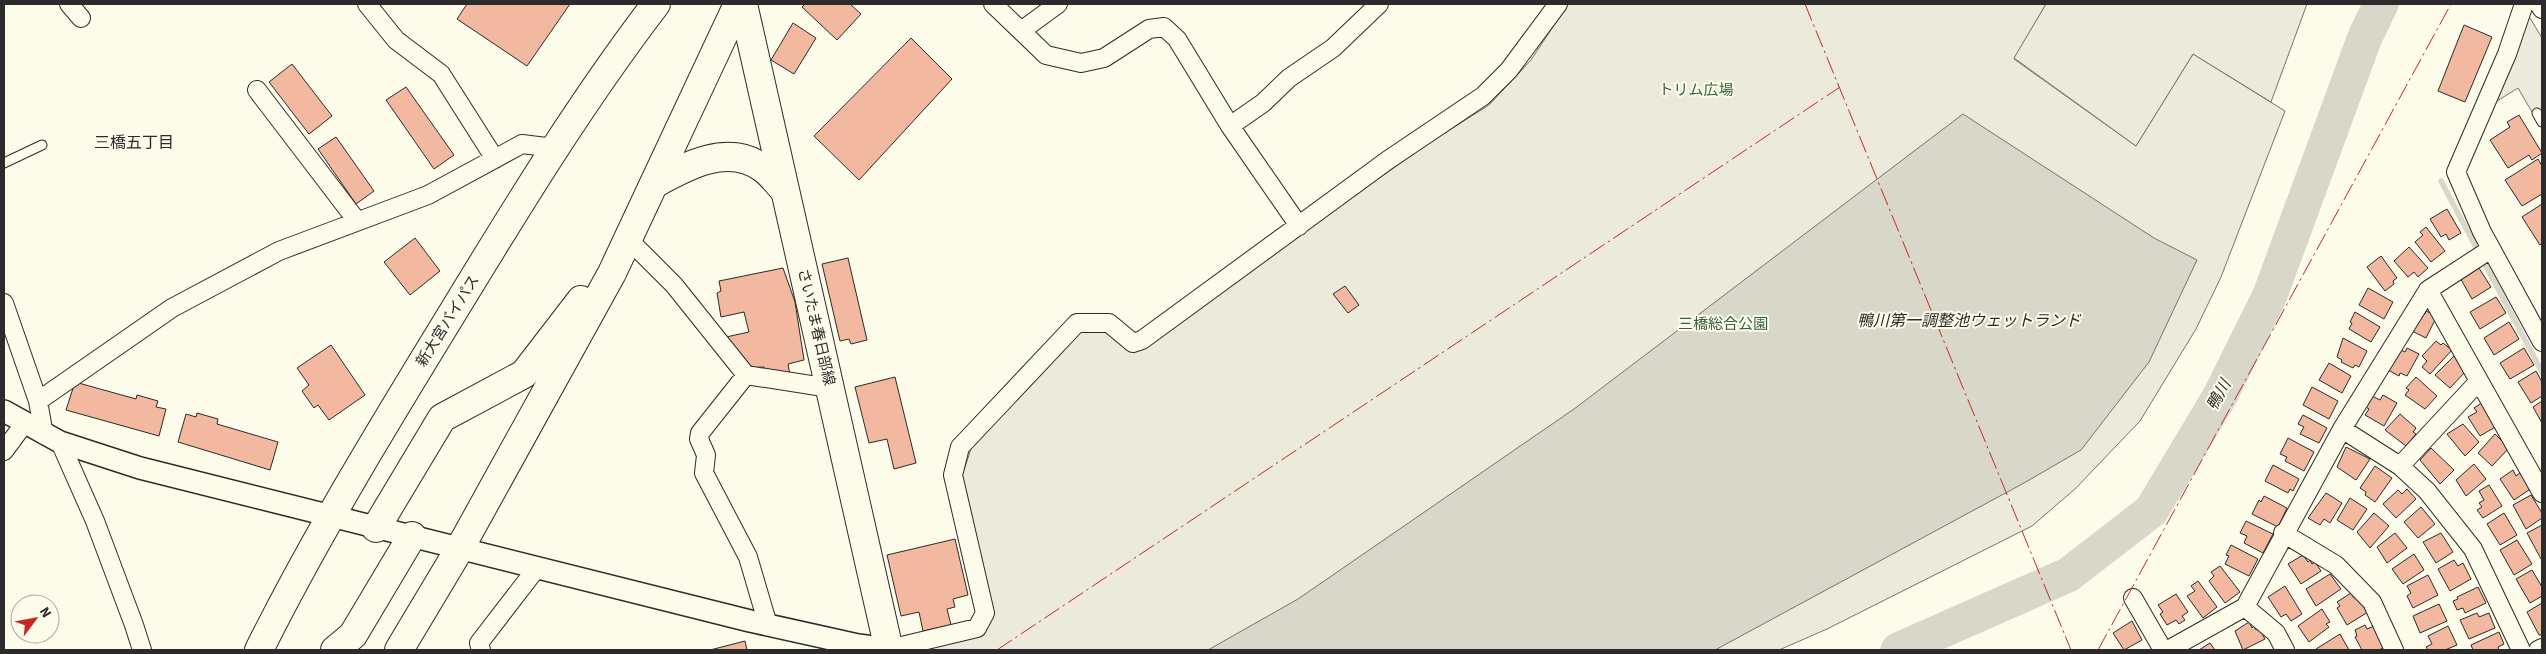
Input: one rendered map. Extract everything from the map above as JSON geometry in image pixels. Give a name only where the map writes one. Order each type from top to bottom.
[{"type":"main road","name":"新大宮バイパス","points":[[259,650],[331,516],[402,395],[554,148],[606,71],[656,4]]},
{"type":"main road","points":[[399,650],[460,548],[612,273],[738,4]]},
{"type":"main road","name":"さいたま春日部線","points":[[743,4],[889,650]]},
{"type":"main road","points":[[654,184],[688,165],[707,159],[726,158],[747,160],[763,168],[786,191]]},
{"type":"main road","points":[[376,528],[442,418],[524,374],[628,239]]},
{"type":"main road","points":[[334,650],[353,635],[412,536]]},
{"type":"street","points":[[69,4],[81,18]]},
{"type":"street","points":[[367,4],[396,40],[442,74],[495,158]]},
{"type":"street","points":[[993,4],[1046,55],[1081,63],[1104,58],[1149,29],[1164,27],[1177,39],[1230,126],[1299,226]]},
{"type":"street","points":[[1021,31],[1058,4]]},
{"type":"street","points":[[1230,126],[1263,103],[1289,78],[1333,48],[1379,4]]},
{"type":"street","points":[[4,411],[52,439],[140,468],[460,548],[536,569],[768,625],[889,650],[978,628],[983,621],[985,613],[953,475],[960,447],[1018,383],[1077,323],[1109,323],[1133,343],[1142,340],[1388,160],[1483,96],[1509,70],[1558,4]]},
{"type":"street","points":[[2524,4],[2507,54],[2456,172],[2491,249],[2542,342]]},
{"type":"street","points":[[2539,4],[2542,9]]},
{"type":"street","points":[[257,90],[357,221]]},
{"type":"street","points":[[38,401],[172,308],[279,251],[428,195],[522,144],[554,148]]},
{"type":"street","points":[[628,239],[674,285],[746,375],[830,388]]},
{"type":"street","points":[[2168,650],[2245,607],[2283,533],[2342,429],[2428,290],[2491,249]]},
{"type":"street","points":[[2428,290],[2542,493]]},
{"type":"street","points":[[4,303],[52,439],[95,521],[142,650]]},
{"type":"street","points":[[746,375],[700,433],[699,439],[706,455],[704,473],[748,557],[768,625]]},
{"type":"street","points":[[2400,466],[2479,381]]},
{"type":"street","points":[[4,451],[24,424]]},
{"type":"street","points":[[2342,429],[2400,466],[2427,491],[2473,550],[2521,650]]},
{"type":"street","points":[[2283,533],[2336,565],[2372,602],[2394,650]]},
{"type":"street","points":[[481,650],[479,643],[536,569]]},
{"type":"street","points":[[2133,598],[2163,650]]},
{"type":"street","points":[[2245,607],[2276,634],[2285,650]]},
{"type":"street","points":[[2538,650],[2542,648]]},
{"type":"lane","points":[[2537,113],[2542,122]]},
{"type":"lane","points":[[4,163],[42,145]]},
{"type":"green space","name":"三橋総合公園","points":[[1568,4],[2046,4],[2014,59],[2136,146],[2193,54],[2285,111],[2221,277],[2196,329],[2140,421],[2075,489],[2032,526],[1827,629],[1779,650],[911,650],[980,632],[962,476],[972,446],[1083,329],[1106,328],[1139,349],[1426,145],[1489,105],[1531,60]]},
{"type":"green space","points":[[2524,8],[2542,38],[2542,114],[2539,108],[2532,112],[2518,88],[2489,106]]},
{"type":"shaded area","points":[[2046,4],[2307,4],[2271,102],[2193,54],[2136,146],[2014,58]]},
{"type":"water","name":"鴨川第一調整池ウェットランド","points":[[1963,114],[2154,238],[2197,260],[2149,362],[2081,450],[2024,483],[1715,650],[1208,650],[1298,599],[1574,409]]},
{"type":"building","points":[[467,4],[570,4],[527,66],[457,19]]},
{"type":"building","points":[[805,4],[850,4],[861,14],[837,40],[802,7]]},
{"type":"building","points":[[793,23],[816,38],[794,74],[771,60]]},
{"type":"building","points":[[2464,25],[2492,37],[2465,102],[2438,91]]},
{"type":"building","points":[[911,38],[952,79],[859,180],[814,136]]},
{"type":"building","points":[[292,64],[332,116],[309,134],[269,82]]},
{"type":"building","points":[[406,87],[454,155],[434,169],[386,100]]},
{"type":"building","points":[[2519,115],[2542,153],[2532,160],[2529,155],[2508,168],[2490,140],[2510,127],[2507,122]]},
{"type":"building","points":[[336,137],[374,191],[356,204],[318,149]]},
{"type":"building","points":[[2538,159],[2542,166],[2542,194],[2522,206],[2505,180]]},
{"type":"building","points":[[2542,204],[2542,243],[2540,245],[2522,217]]},
{"type":"building","points":[[2447,209],[2461,233],[2449,240],[2446,234],[2441,237],[2430,219]]},
{"type":"building","points":[[2426,227],[2445,251],[2431,262],[2415,242],[2423,235],[2420,232]]},
{"type":"building","points":[[415,238],[440,271],[410,295],[384,262]]},
{"type":"building","points":[[2409,247],[2428,268],[2418,277],[2414,272],[2408,277],[2394,261]]},
{"type":"building","points":[[2381,256],[2397,278],[2393,281],[2394,284],[2385,291],[2367,267]]},
{"type":"building","points":[[848,258],[867,340],[851,344],[849,339],[840,341],[822,264]]},
{"type":"building","points":[[2477,265],[2491,287],[2472,299],[2459,276]]},
{"type":"building","points":[[783,268],[795,302],[804,360],[788,364],[790,375],[765,370],[764,367],[745,368],[726,337],[749,332],[744,312],[721,317],[717,293],[721,291],[719,281]]},
{"type":"building","points":[[1345,286],[1359,305],[1348,313],[1333,294]]},
{"type":"building","points":[[2368,288],[2393,302],[2384,319],[2359,305]]},
{"type":"building","points":[[2496,297],[2506,313],[2480,329],[2470,312]]},
{"type":"building","points":[[2418,310],[2425,314],[2426,311],[2437,316],[2426,338],[2408,329]]},
{"type":"building","points":[[2355,312],[2380,327],[2371,342],[2349,329]]},
{"type":"building","points":[[2509,322],[2519,339],[2494,355],[2484,338]]},
{"type":"building","points":[[2343,338],[2367,351],[2359,367],[2355,365],[2353,368],[2341,362],[2342,360],[2337,357]]},
{"type":"building","points":[[2436,341],[2441,345],[2443,343],[2452,350],[2430,374],[2422,367],[2427,361],[2422,356]]},
{"type":"building","points":[[331,345],[365,395],[329,420],[318,405],[314,408],[302,391],[309,385],[297,368]]},
{"type":"building","points":[[2407,348],[2419,354],[2407,376],[2400,373],[2399,376],[2388,370],[2399,349],[2405,352]]},
{"type":"building","points":[[2524,348],[2534,365],[2510,379],[2500,363]]},
{"type":"building","points":[[2455,355],[2465,366],[2466,371],[2450,388],[2435,375]]},
{"type":"building","points":[[2329,363],[2351,376],[2342,393],[2319,380]]},
{"type":"building","points":[[2536,371],[2542,382],[2542,396],[2531,403],[2518,382]]},
{"type":"building","points":[[895,377],[916,463],[894,469],[887,439],[869,443],[855,387]]},
{"type":"building","points":[[2416,377],[2437,396],[2425,409],[2405,395],[2409,390],[2406,388]]},
{"type":"building","points":[[75,382],[136,399],[137,395],[158,401],[156,407],[166,409],[159,436],[66,410]]},
{"type":"building","points":[[2312,387],[2338,401],[2329,419],[2303,405]]},
{"type":"building","points":[[2383,395],[2397,403],[2384,426],[2365,415],[2369,409],[2366,407],[2372,396],[2380,400]]},
{"type":"building","points":[[2542,401],[2542,423],[2533,407]]},
{"type":"building","points":[[2483,402],[2497,426],[2480,436],[2468,417],[2477,412],[2474,408]]},
{"type":"building","points":[[197,413],[218,419],[217,424],[278,442],[270,470],[178,442],[186,414],[196,417]]},
{"type":"building","points":[[2400,414],[2416,428],[2413,432],[2416,434],[2406,446],[2385,430]]},
{"type":"building","points":[[2303,415],[2327,428],[2319,443],[2300,434],[2304,427],[2298,424]]},
{"type":"building","points":[[2463,424],[2479,442],[2465,456],[2447,434]]},
{"type":"building","points":[[2495,434],[2509,448],[2492,466],[2478,453]]},
{"type":"building","points":[[2288,438],[2314,452],[2304,471],[2285,461],[2287,457],[2280,454]]},
{"type":"building","points":[[2346,447],[2370,459],[2356,480],[2337,467]]},
{"type":"building","points":[[2431,448],[2454,470],[2440,484],[2420,460]]},
{"type":"building","points":[[2474,464],[2486,479],[2466,496],[2456,480]]},
{"type":"building","points":[[2273,465],[2299,479],[2293,491],[2290,489],[2288,493],[2265,481]]},
{"type":"building","points":[[2375,466],[2392,478],[2375,502],[2365,495],[2366,492],[2360,488]]},
{"type":"building","points":[[2513,470],[2516,476],[2521,472],[2532,488],[2514,500],[2500,479]]},
{"type":"building","points":[[2489,485],[2502,506],[2483,518],[2477,510],[2482,507],[2479,503],[2484,500],[2479,491]]},
{"type":"building","points":[[2407,489],[2416,499],[2396,518],[2383,504],[2398,490],[2402,494]]},
{"type":"building","points":[[2326,493],[2342,503],[2330,523],[2324,519],[2320,525],[2308,518]]},
{"type":"building","points":[[2531,495],[2542,513],[2542,518],[2526,529],[2513,505]]},
{"type":"building","points":[[2264,496],[2287,508],[2278,527],[2252,514],[2259,500],[2261,502]]},
{"type":"building","points":[[2350,498],[2367,509],[2353,530],[2337,520]]},
{"type":"building","points":[[2421,507],[2435,524],[2418,538],[2404,522]]},
{"type":"building","points":[[2374,513],[2389,526],[2370,548],[2357,532]]},
{"type":"building","points":[[2504,513],[2517,535],[2500,545],[2487,524]]},
{"type":"building","points":[[2246,521],[2273,534],[2263,553],[2244,543],[2247,536],[2240,533]]},
{"type":"building","points":[[2542,525],[2542,558],[2541,559],[2527,533]]},
{"type":"building","points":[[2395,533],[2407,548],[2387,563],[2377,547]]},
{"type":"building","points":[[2441,533],[2453,552],[2436,563],[2423,542]]},
{"type":"building","points":[[955,539],[968,595],[953,599],[955,607],[947,609],[951,625],[923,631],[919,612],[901,616],[887,555]]},
{"type":"building","points":[[2517,540],[2532,564],[2514,575],[2500,550]]},
{"type":"building","points":[[2231,545],[2258,559],[2249,576],[2225,564],[2229,556],[2226,555]]},
{"type":"building","points":[[2414,554],[2424,570],[2403,584],[2392,569]]},
{"type":"building","points":[[2303,555],[2308,562],[2310,560],[2312,564],[2315,562],[2321,571],[2301,584],[2288,564]]},
{"type":"building","points":[[2454,560],[2458,566],[2463,563],[2471,579],[2450,591],[2438,569]]},
{"type":"building","points":[[2220,566],[2240,592],[2225,603],[2209,581],[2214,576],[2211,572]]},
{"type":"building","points":[[2532,570],[2542,587],[2542,596],[2530,603],[2516,579]]},
{"type":"building","points":[[2330,574],[2341,589],[2316,606],[2306,589]]},
{"type":"building","points":[[2428,575],[2438,595],[2413,608],[2407,596],[2411,593],[2407,586]]},
{"type":"building","points":[[2198,581],[2217,607],[2203,618],[2187,596],[2195,591],[2191,586]]},
{"type":"building","points":[[2285,586],[2302,614],[2291,621],[2286,614],[2281,617],[2268,597]]},
{"type":"building","points":[[2478,587],[2486,603],[2465,613],[2463,608],[2457,610],[2453,601],[2458,599],[2457,597]]},
{"type":"building","points":[[2351,593],[2354,598],[2357,596],[2368,612],[2347,625],[2337,608],[2340,606],[2337,602]]},
{"type":"building","points":[[2176,594],[2188,612],[2182,616],[2185,620],[2179,624],[2176,620],[2167,625],[2160,614],[2163,612],[2158,605]]},
{"type":"building","points":[[2542,603],[2542,635],[2539,635],[2527,612]]},
{"type":"building","points":[[2439,604],[2447,621],[2420,633],[2413,616]]},
{"type":"building","points":[[2322,609],[2330,622],[2326,624],[2329,627],[2309,642],[2298,626]]},
{"type":"building","points":[[2477,613],[2479,617],[2489,613],[2495,628],[2469,639],[2460,620]]},
{"type":"building","points":[[2132,621],[2142,640],[2124,650],[2113,633]]},
{"type":"building","points":[[2249,622],[2252,628],[2254,626],[2256,630],[2259,628],[2265,639],[2243,650],[2235,631]]},
{"type":"building","points":[[2365,625],[2367,629],[2374,626],[2385,647],[2379,650],[2362,650],[2355,637],[2357,636],[2355,630]]},
{"type":"building","points":[[2448,626],[2457,645],[2445,650],[2428,650],[2426,647],[2432,644],[2428,636]]},
{"type":"building","points":[[2499,632],[2504,644],[2498,647],[2499,650],[2473,650],[2471,645]]},
{"type":"building","points":[[2340,634],[2349,650],[2316,649]]},
{"type":"building","points":[[745,641],[747,650],[710,650]]},
{"type":"building","points":[[2210,643],[2215,650],[2199,650]]},
{"type":"waterway","name":"鴨川","points":[[1898,650],[2068,575],[2151,511],[2220,396],[2270,295],[2365,37],[2381,4]]},
{"type":"waterway","points":[[2441,181],[2542,372]]},
{"type":"power","points":[[1805,4],[2071,650]]},
{"type":"power","points":[[2098,650],[2451,4]]},
{"type":"power","points":[[997,650],[1840,87]]},
{"type":"district","name":"三橋五丁目","points":[[134,143]]},
{"type":"park label","name":"トリム広場","points":[[1696,90]]}]
